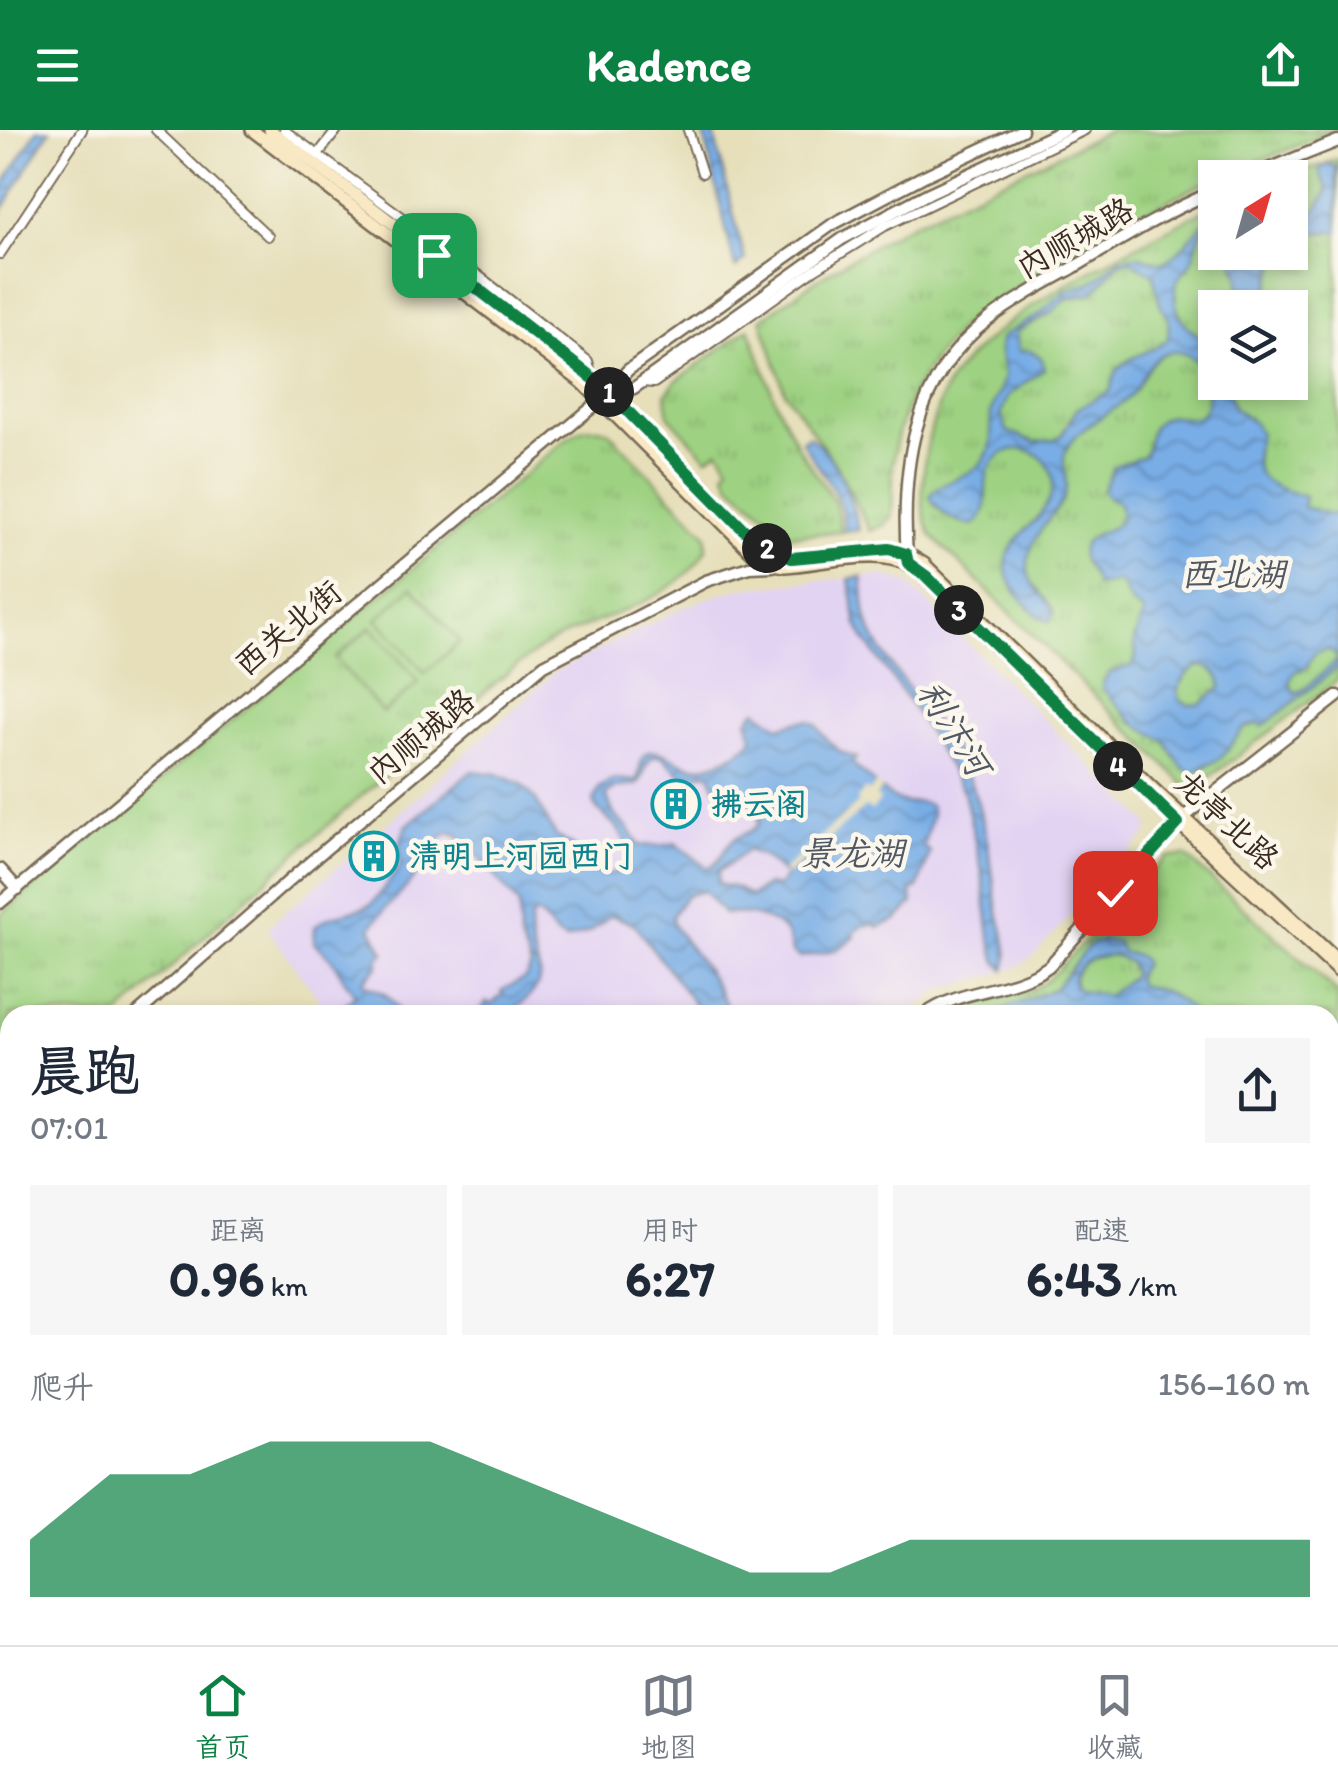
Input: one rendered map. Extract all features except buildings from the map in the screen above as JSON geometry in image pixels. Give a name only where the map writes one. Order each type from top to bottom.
[{"type":"main road","points":[[252,130],[605,396],[743,529],[770,550],[792,558],[889,549],[905,559]]},
{"type":"main road","points":[[270,130],[315,159],[592,376],[605,396],[754,554],[779,566],[905,559]]},
{"type":"main road","name":"龙亭北路","points":[[905,559],[931,570],[1338,972]]},
{"type":"main road","name":"龙亭北路","points":[[1181,820],[1338,960]]},
{"type":"street","points":[[0,254],[82,130]]},
{"type":"street","points":[[156,130],[268,236]]},
{"type":"street","points":[[284,130],[315,159],[337,130]]},
{"type":"street","points":[[688,130],[702,173]]},
{"type":"street","name":"西关北街","points":[[0,903],[605,396],[628,370],[833,224],[1022,130]]},
{"type":"street","name":"西关北街","points":[[605,396],[634,388],[842,239],[1064,130]]},
{"type":"street","points":[[641,382],[654,382],[814,270],[885,226],[1085,130]]},
{"type":"street","points":[[1291,160],[1338,141]]},
{"type":"street","name":"内顺城路","points":[[905,559],[906,469],[914,431],[935,382],[959,348],[988,320],[1018,299],[1198,198]]},
{"type":"street","name":"内顺城路","points":[[152,1005],[322,852],[544,664],[706,581],[749,567],[779,566]]},
{"type":"street","points":[[942,1005],[1025,980],[1049,966],[1181,820],[1338,696]]},
{"type":"street","points":[[0,869],[18,889]]},
{"type":"street","points":[[117,1645],[129,1645]]},
{"type":"shaded area","points":[[881,575],[908,583],[1149,824],[1147,834],[1031,958],[1013,969],[942,989],[917,1005],[320,1005],[267,928],[556,671],[682,608],[743,588]]},
{"type":"green space","points":[[1110,130],[1337,130],[1261,160],[1198,160],[1198,186],[1148,210],[973,315],[944,346],[919,382],[896,442],[891,517],[885,525],[870,531],[839,470],[785,392],[761,319],[819,278],[903,228]]},
{"type":"green space","points":[[1338,159],[1338,680],[1191,791],[931,535],[922,498],[926,452],[935,416],[954,375],[1006,325],[1112,259],[1198,213],[1198,270],[1308,270],[1308,170]]},
{"type":"green space","points":[[749,328],[777,405],[799,449],[835,502],[841,532],[790,535],[731,485],[725,472],[729,466],[719,450],[707,458],[668,415],[666,394],[676,381]]},
{"type":"green space","points":[[584,429],[608,431],[706,534],[707,548],[692,568],[653,597],[561,637],[514,668],[317,835],[130,1005],[0,1005],[0,915],[568,438]]},
{"type":"green space","points":[[412,587],[460,642],[425,673],[377,619]]},
{"type":"green space","points":[[371,627],[419,682],[383,713],[335,658]]},
{"type":"green space","points":[[1186,856],[1338,993],[1338,1005],[977,1005],[1045,982],[1167,857]]},
{"type":"water","points":[[37,130],[50,130],[0,214],[0,190]]},
{"type":"water","points":[[703,130],[713,130],[745,260],[735,268]]},
{"type":"water","points":[[1325,164],[1336,166],[1338,232],[1308,233],[1308,216],[1322,202],[1327,189],[1319,171]]},
{"type":"water","name":"西北湖","points":[[1198,230],[1198,243],[1175,293],[1178,312],[1198,335],[1198,362],[1181,353],[1160,356],[1132,394],[1079,433],[1067,448],[1065,493],[1036,539],[1028,566],[1034,585],[1054,612],[1050,622],[1021,598],[1006,566],[1016,541],[1046,506],[1052,492],[1053,481],[1045,462],[1018,449],[998,457],[987,473],[984,510],[974,525],[949,516],[930,497],[940,486],[978,466],[988,452],[991,413],[1004,376],[1001,337],[1039,314],[1065,291],[1094,281],[1120,258],[1139,256],[1161,263]],"holes":[[[1131,261],[1153,274],[1160,305],[1169,319],[1168,339],[1123,364],[1110,391],[1077,409],[1061,436],[1035,442],[1007,431],[1001,413],[1009,395],[1044,369],[1036,354],[1019,350],[1016,332],[1050,314],[1066,299],[1093,293],[1120,262]]]},
{"type":"water","points":[[1238,270],[1274,270],[1268,290],[1240,290]]},
{"type":"water","name":"西北湖","points":[[1207,400],[1231,400],[1233,407],[1255,424],[1260,434],[1256,461],[1263,478],[1305,497],[1303,507],[1338,516],[1338,667],[1262,727],[1259,723],[1244,728],[1221,758],[1193,773],[1182,767],[1166,742],[1133,722],[1103,689],[1110,672],[1133,665],[1134,640],[1144,612],[1131,603],[1120,582],[1096,586],[1081,554],[1086,541],[1119,522],[1119,503],[1103,490],[1114,466],[1144,456],[1152,429],[1163,418],[1198,416]],"holes":[[[1328,649],[1337,661],[1295,693],[1289,683],[1294,672],[1306,668],[1315,653]],[[1198,666],[1218,675],[1221,688],[1200,704],[1188,705],[1180,700],[1178,690],[1186,675]]]},
{"type":"water","points":[[808,436],[835,466],[859,530],[844,531],[835,494],[802,441]]},
{"type":"water","points":[[862,577],[866,618],[875,639],[948,740],[975,793],[1007,948],[1005,970],[997,962],[990,937],[982,872],[964,792],[857,624],[849,579]]},
{"type":"water","name":"景龙湖","points":[[756,710],[780,727],[812,722],[830,743],[856,758],[852,762],[856,767],[886,793],[905,803],[930,805],[932,814],[923,847],[930,852],[918,888],[911,890],[913,902],[898,919],[878,927],[861,926],[853,934],[855,937],[835,951],[799,957],[792,952],[786,933],[777,924],[754,916],[724,914],[704,891],[686,895],[672,916],[673,925],[708,972],[726,1005],[695,1005],[634,924],[611,915],[591,931],[567,940],[535,914],[530,935],[539,970],[535,989],[520,1005],[491,1005],[503,994],[501,991],[525,978],[531,966],[520,939],[519,905],[467,843],[456,834],[447,833],[371,928],[384,953],[378,958],[378,966],[363,980],[364,985],[385,994],[394,1005],[345,1005],[355,995],[334,962],[314,943],[315,927],[372,903],[400,866],[399,846],[406,826],[472,771],[497,774],[521,784],[535,799],[556,836],[572,845],[601,874],[611,874],[624,865],[631,852],[617,827],[596,808],[594,800],[599,788],[614,779],[637,781],[642,759],[649,752],[687,765],[704,766],[740,751],[753,739],[748,720]],"holes":[[[654,756],[663,757],[682,776],[709,773],[719,794],[729,787],[754,807],[760,823],[731,842],[708,868],[675,843],[639,845],[614,815],[606,795],[616,788],[639,784],[648,762]],[[748,850],[766,858],[786,876],[778,887],[767,885],[750,896],[718,884],[718,872]]]},
{"type":"water","points":[[1103,940],[1118,942],[1122,952],[1137,956],[1144,963],[1136,977],[1139,986],[1170,994],[1185,1005],[1015,1005],[1054,989],[1090,944]],"holes":[[[1114,955],[1129,962],[1133,972],[1107,996],[1075,988],[1073,977],[1081,966],[1101,956]]]},
{"type":"pier","points":[[876,783],[882,788],[872,811],[865,807],[786,876],[782,871],[859,803],[857,800],[865,789],[870,792]]},
{"type":"place","name":"拂云阁","points":[[676,804]]},
{"type":"place","name":"清明上河园西门","points":[[374,856]]},
{"type":"route","points":[[434,255],[578,364],[743,529],[770,550],[792,558],[889,549],[906,554],[908,563],[926,576],[1178,823],[1115,893]]},
{"type":"water label","name":"利汴河","points":[[954,728]]}]
